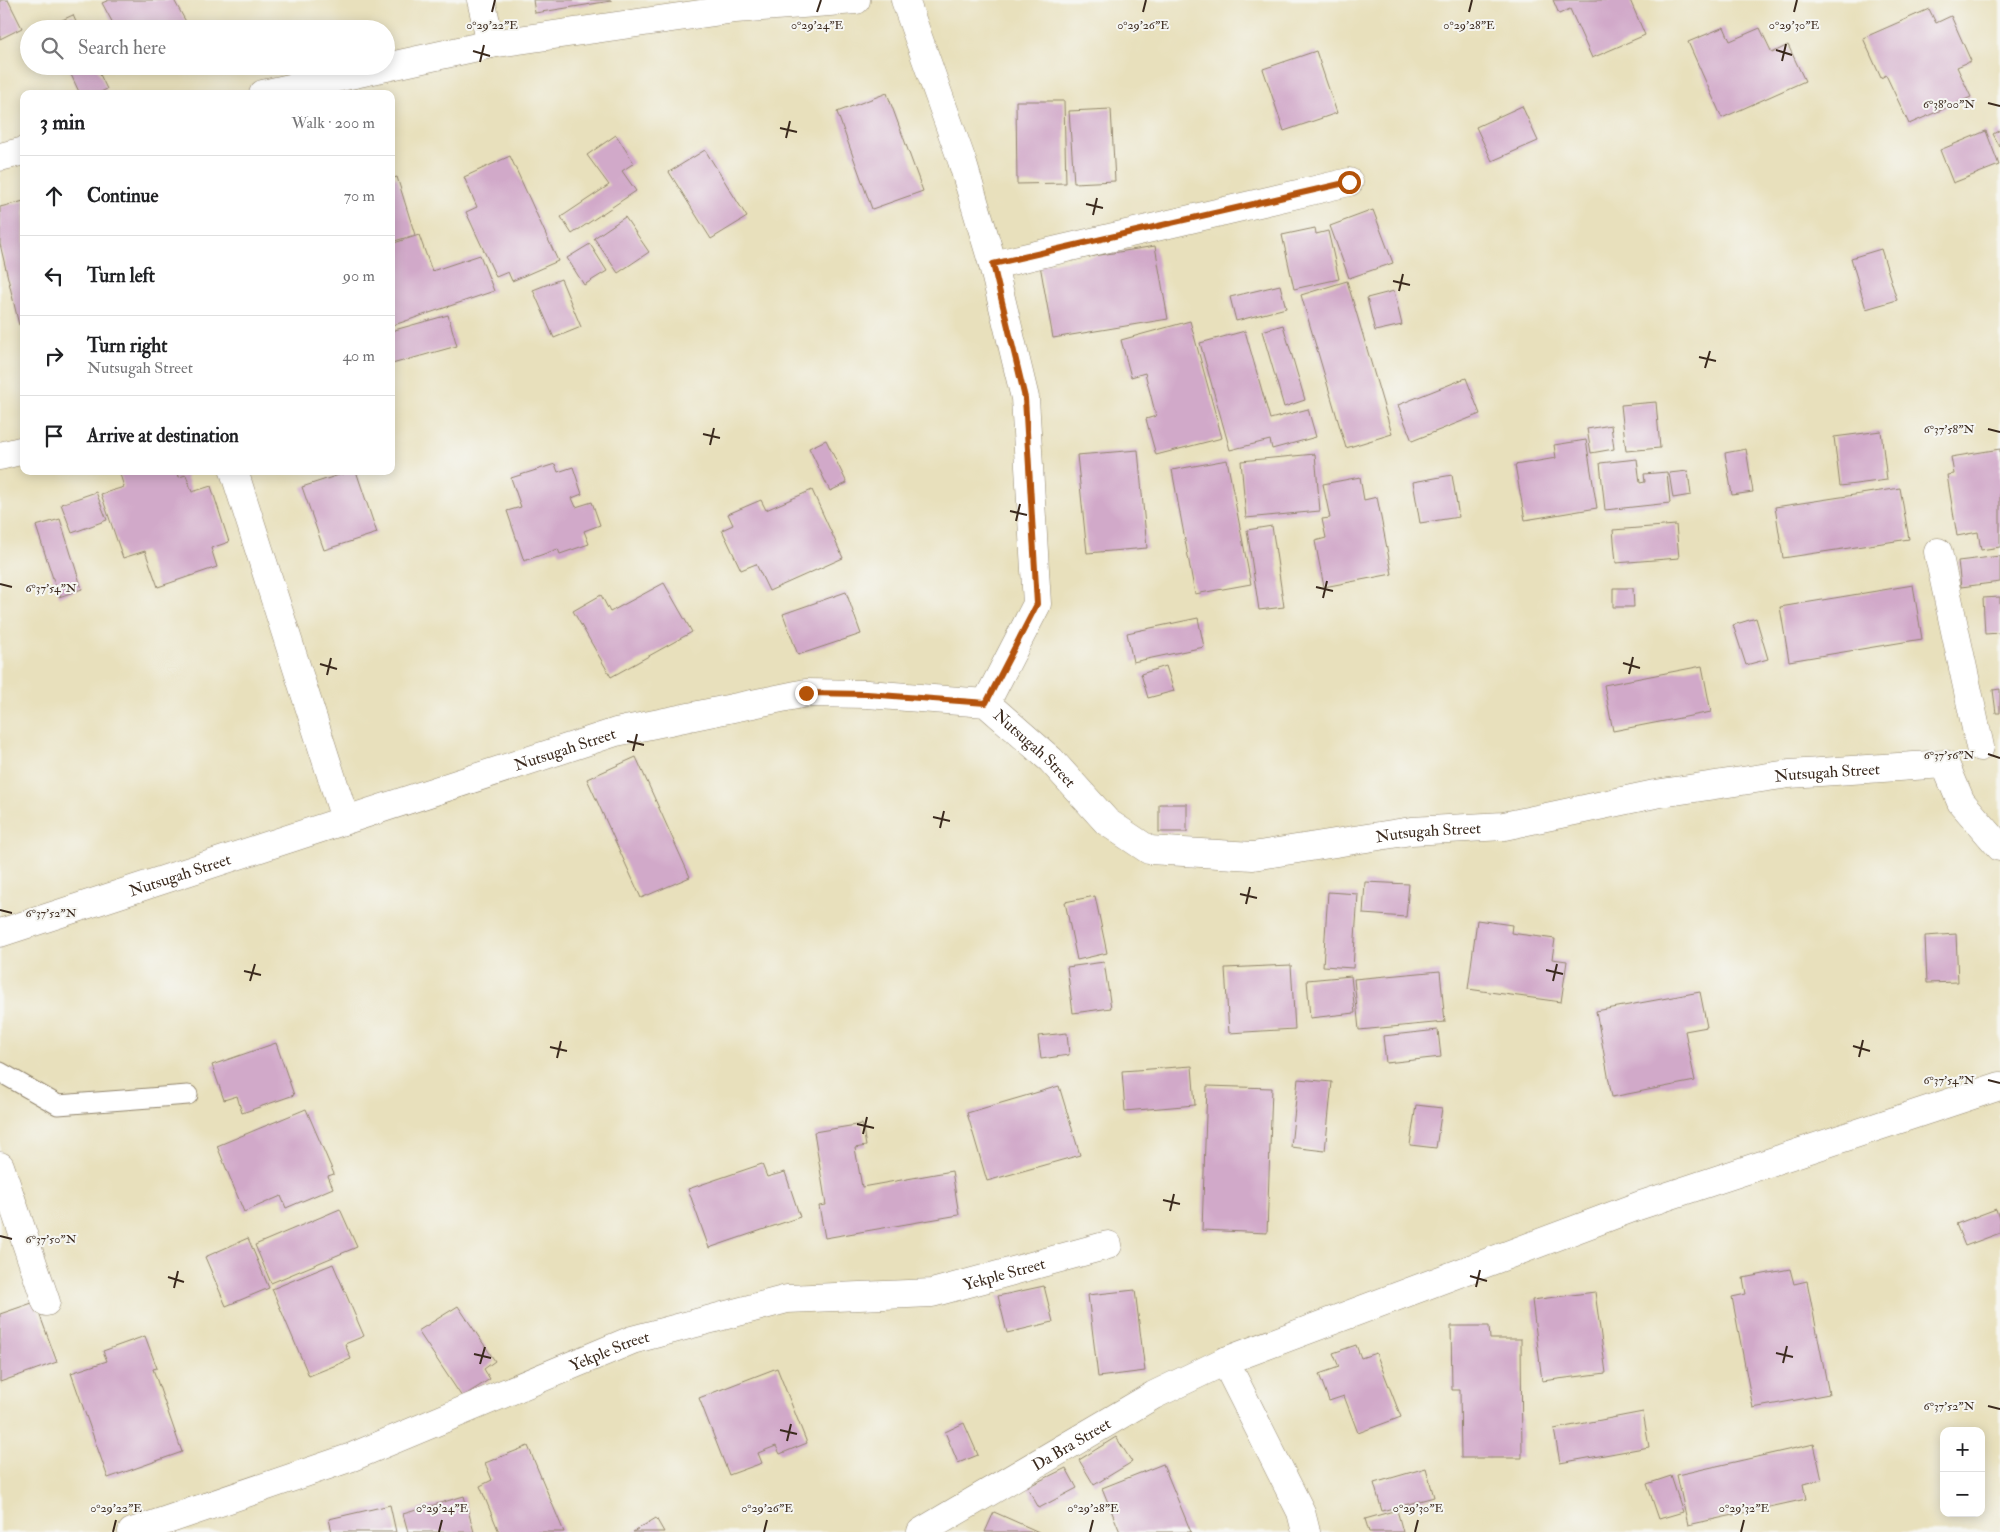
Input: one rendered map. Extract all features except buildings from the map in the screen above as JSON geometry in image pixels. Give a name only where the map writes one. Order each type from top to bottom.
[{"type":"street","points":[[481,0],[491,44]]},
{"type":"street","points":[[395,65],[491,44],[735,9],[856,0]]},
{"type":"street","points":[[905,0],[962,161],[993,264],[1025,398],[1037,604],[986,703]]},
{"type":"street","points":[[281,90],[350,75]]},
{"type":"street","points":[[0,157],[20,152]]},
{"type":"street","points":[[993,264],[1349,182]]},
{"type":"street","points":[[0,456],[20,451]]},
{"type":"street","points":[[235,475],[345,819]]},
{"type":"street","points":[[1938,552],[1990,746],[1945,764],[1961,802],[2000,847]]},
{"type":"street","name":"Nutsugah Street","points":[[0,933],[616,732],[806,693],[867,694],[986,703],[1050,760],[1107,822],[1149,850],[1253,856],[1411,831],[1504,826],[1655,794],[1789,774],[1945,764]]},
{"type":"street","name":"Da Bra Street","points":[[921,1532],[1154,1395],[1225,1361],[1638,1206],[2000,1086]]},
{"type":"street","points":[[0,1166],[46,1302]]},
{"type":"street","name":"Yekple Street","points":[[132,1532],[352,1457],[632,1340],[787,1298],[932,1292],[1108,1245]]},
{"type":"street","points":[[1225,1361],[1301,1512],[1306,1532]]},
{"type":"lane","points":[[0,1072],[58,1105],[188,1095]]},
{"type":"route","points":[[806,693],[867,694],[986,703],[1037,604],[1025,398],[993,264],[1349,182]]}]
